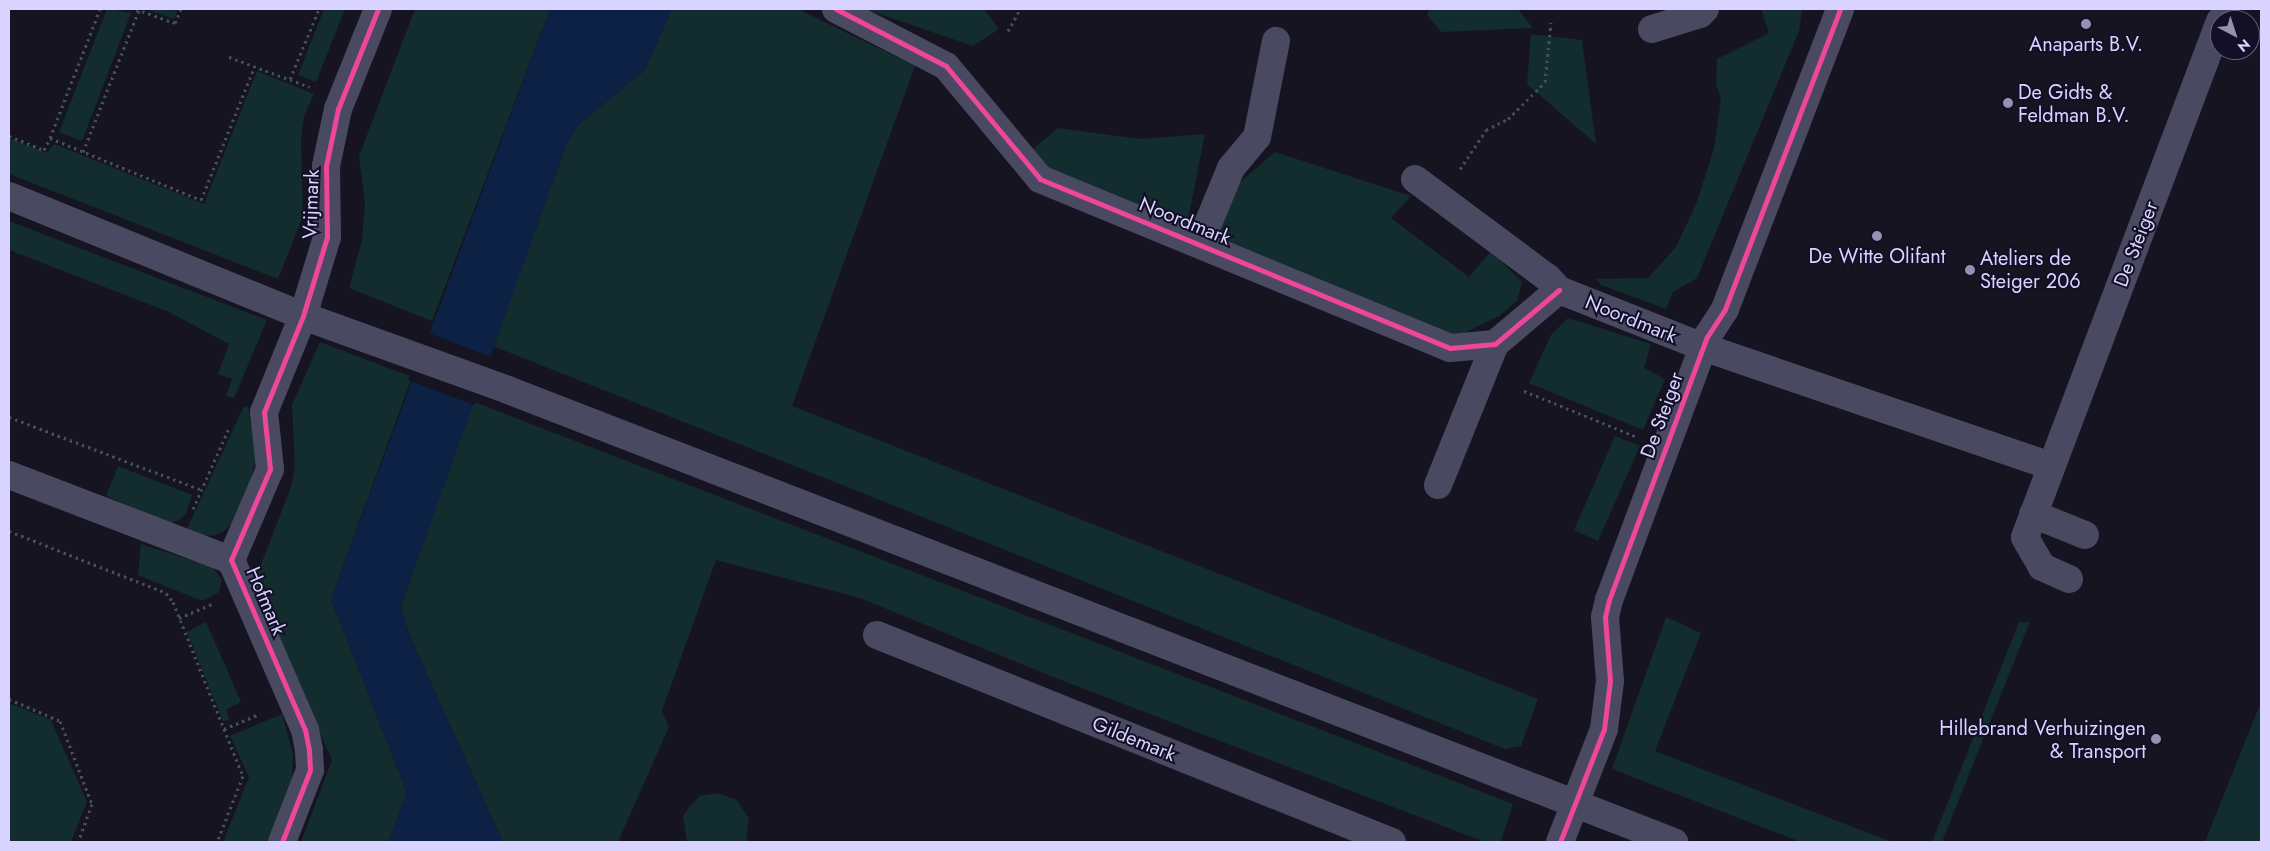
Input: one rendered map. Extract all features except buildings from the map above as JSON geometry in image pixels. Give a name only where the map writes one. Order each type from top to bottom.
[{"type":"street","name":"Vrijmark","points":[[303,316],[327,237],[326,166],[338,109],[378,9]]},
{"type":"street","name":"Noordmark","points":[[836,9],[946,66],[1040,179],[1200,243],[1450,348],[1494,344]]},
{"type":"street","points":[[1652,29],[1700,14],[1705,9]]},
{"type":"street","name":"De Steiger","points":[[1560,842],[1604,729],[1610,681],[1605,617],[1609,600],[1703,347],[1725,309],[1840,9]]},
{"type":"street","name":"Noordmark","points":[[1200,243],[1231,168],[1257,137],[1276,40]]},
{"type":"street","name":"De Steiger","points":[[2069,579],[2042,567],[2025,537],[2050,466],[2210,47]]},
{"type":"street","name":"Noordmark","points":[[1416,179],[1440,199],[1548,278],[1559,290],[1703,347]]},
{"type":"street","points":[[9,196],[303,316],[508,390],[1674,842]]},
{"type":"street","name":"Noordmark","points":[[1438,485],[1494,344],[1559,290]]},
{"type":"street","name":"Hofmark","points":[[231,560],[270,469],[264,412],[303,316]]},
{"type":"street","points":[[1703,347],[2050,466]]},
{"type":"street","name":"Hofmark","points":[[9,475],[231,560],[305,730],[309,750],[310,770],[282,842]]},
{"type":"street","points":[[2033,514],[2085,534]]},
{"type":"street","name":"Gildemark","points":[[877,636],[1392,842]]},
{"type":"path","points":[[9,136],[44,150],[100,9]]},
{"type":"path","points":[[83,152],[137,9],[176,23],[181,9]]},
{"type":"path","points":[[290,79],[319,9]]},
{"type":"path","points":[[1008,32],[1020,9]]},
{"type":"path","points":[[1440,199],[1486,130],[1508,119],[1545,82],[1551,22]]},
{"type":"path","points":[[229,57],[314,88]]},
{"type":"path","points":[[50,138],[201,200],[254,66]]},
{"type":"path","points":[[1524,391],[1642,439]]},
{"type":"path","points":[[9,417],[202,490]]},
{"type":"path","points":[[180,539],[231,423]]},
{"type":"path","points":[[9,531],[166,592],[173,602],[243,776],[217,842]]},
{"type":"path","points":[[9,699],[60,720],[92,804],[78,842]]},
{"type":"green space","points":[[107,9],[131,13],[82,141],[59,132]]},
{"type":"green space","points":[[146,9],[178,9],[174,19]]},
{"type":"green space","points":[[324,9],[345,9],[316,82],[298,75]]},
{"type":"green space","points":[[415,9],[550,9],[432,321],[349,288],[362,240],[365,203],[359,156]]},
{"type":"green space","points":[[672,9],[798,9],[915,66],[792,406],[1538,699],[1521,746],[1505,749],[493,346],[567,143],[578,125],[645,70]]},
{"type":"green space","points":[[865,9],[984,9],[999,29],[973,46]]},
{"type":"green space","points":[[1430,9],[1518,9],[1533,28],[1441,32],[1427,15]]},
{"type":"green space","points":[[1761,9],[1802,9],[1799,31],[1697,278],[1673,292],[1666,309],[1601,285],[1596,279],[1648,278],[1676,247],[1697,202],[1714,148],[1721,99],[1716,84],[1717,59],[1769,33]]},
{"type":"green space","points":[[1531,34],[1582,40],[1596,144],[1527,84]]},
{"type":"green space","points":[[257,71],[314,94],[304,116],[301,139],[303,216],[278,279],[9,174],[9,138],[47,153],[54,144],[204,204]]},
{"type":"green space","points":[[1058,128],[1140,139],[1205,134],[1187,225],[1047,172],[1032,150]]},
{"type":"green space","points":[[1275,152],[1411,196],[1391,218],[1469,277],[1491,251],[1522,282],[1517,301],[1499,316],[1458,336],[1226,244],[1212,231],[1237,185]]},
{"type":"green space","points":[[9,221],[267,320],[234,398],[226,396],[232,379],[218,374],[229,344],[169,312],[9,250]]},
{"type":"green space","points":[[1568,318],[1651,344],[1644,368],[1665,379],[1643,430],[1529,383],[1551,335]]},
{"type":"green space","points":[[320,342],[412,377],[331,599],[407,793],[388,842],[301,842],[332,760],[253,585],[291,487],[295,467],[292,405]]},
{"type":"green space","points":[[472,401],[1513,804],[1501,841],[1485,842],[1053,677],[860,598],[716,560],[662,711],[669,727],[618,842],[503,842],[408,632],[401,606]]},
{"type":"green space","points":[[244,406],[248,407],[257,457],[243,504],[234,521],[223,532],[212,536],[185,533]]},
{"type":"green space","points":[[1615,436],[1640,446],[1598,541],[1574,530]]},
{"type":"green space","points":[[118,466],[192,495],[186,514],[178,521],[167,524],[106,496]]},
{"type":"green space","points":[[141,544],[212,567],[222,580],[219,592],[202,601],[138,575]]},
{"type":"green space","points":[[1666,617],[1701,633],[1655,751],[1892,842],[1801,842],[1612,769]]},
{"type":"green space","points":[[206,622],[241,702],[227,709],[229,720],[223,721],[187,632]]},
{"type":"green space","points":[[2019,622],[2030,622],[1942,842],[1932,842]]},
{"type":"green space","points":[[2261,702],[2261,842],[2205,842]]},
{"type":"green space","points":[[9,703],[51,720],[87,802],[71,842],[9,842]]},
{"type":"green space","points":[[282,714],[293,754],[292,779],[267,842],[223,842],[249,777],[230,736]]},
{"type":"green space","points":[[718,793],[737,800],[749,819],[746,842],[687,842],[683,816],[700,796]]},
{"type":"water","points":[[550,9],[672,9],[645,70],[578,125],[567,143],[401,606],[408,632],[503,842],[388,842],[407,793],[331,599]]},
{"type":"pier","points":[[426,332],[491,357],[474,405],[408,380]]},
{"type":"cycle path","points":[[282,842],[310,770],[309,750],[305,730],[231,560],[270,469],[264,412],[303,316],[327,237],[326,166],[338,109],[378,9]]},
{"type":"cycle path","points":[[836,9],[946,66],[1040,179],[1450,348],[1495,344],[1559,290]]},
{"type":"cycle path","points":[[1560,842],[1604,729],[1610,681],[1605,617],[1609,600],[1707,337],[1725,309],[1840,9]]},
{"type":"place","name":"Anaparts B.V.","points":[[2086,24]]},
{"type":"place","name":"De Gidts & Feldman B.V.","points":[[2008,103]]},
{"type":"place","name":"De Witte Olifant","points":[[1877,236]]},
{"type":"place","name":"Ateliers de Steiger 206","points":[[1970,270]]},
{"type":"place","name":"Hillebrand Verhuizingen & Transport","points":[[2156,739]]}]
